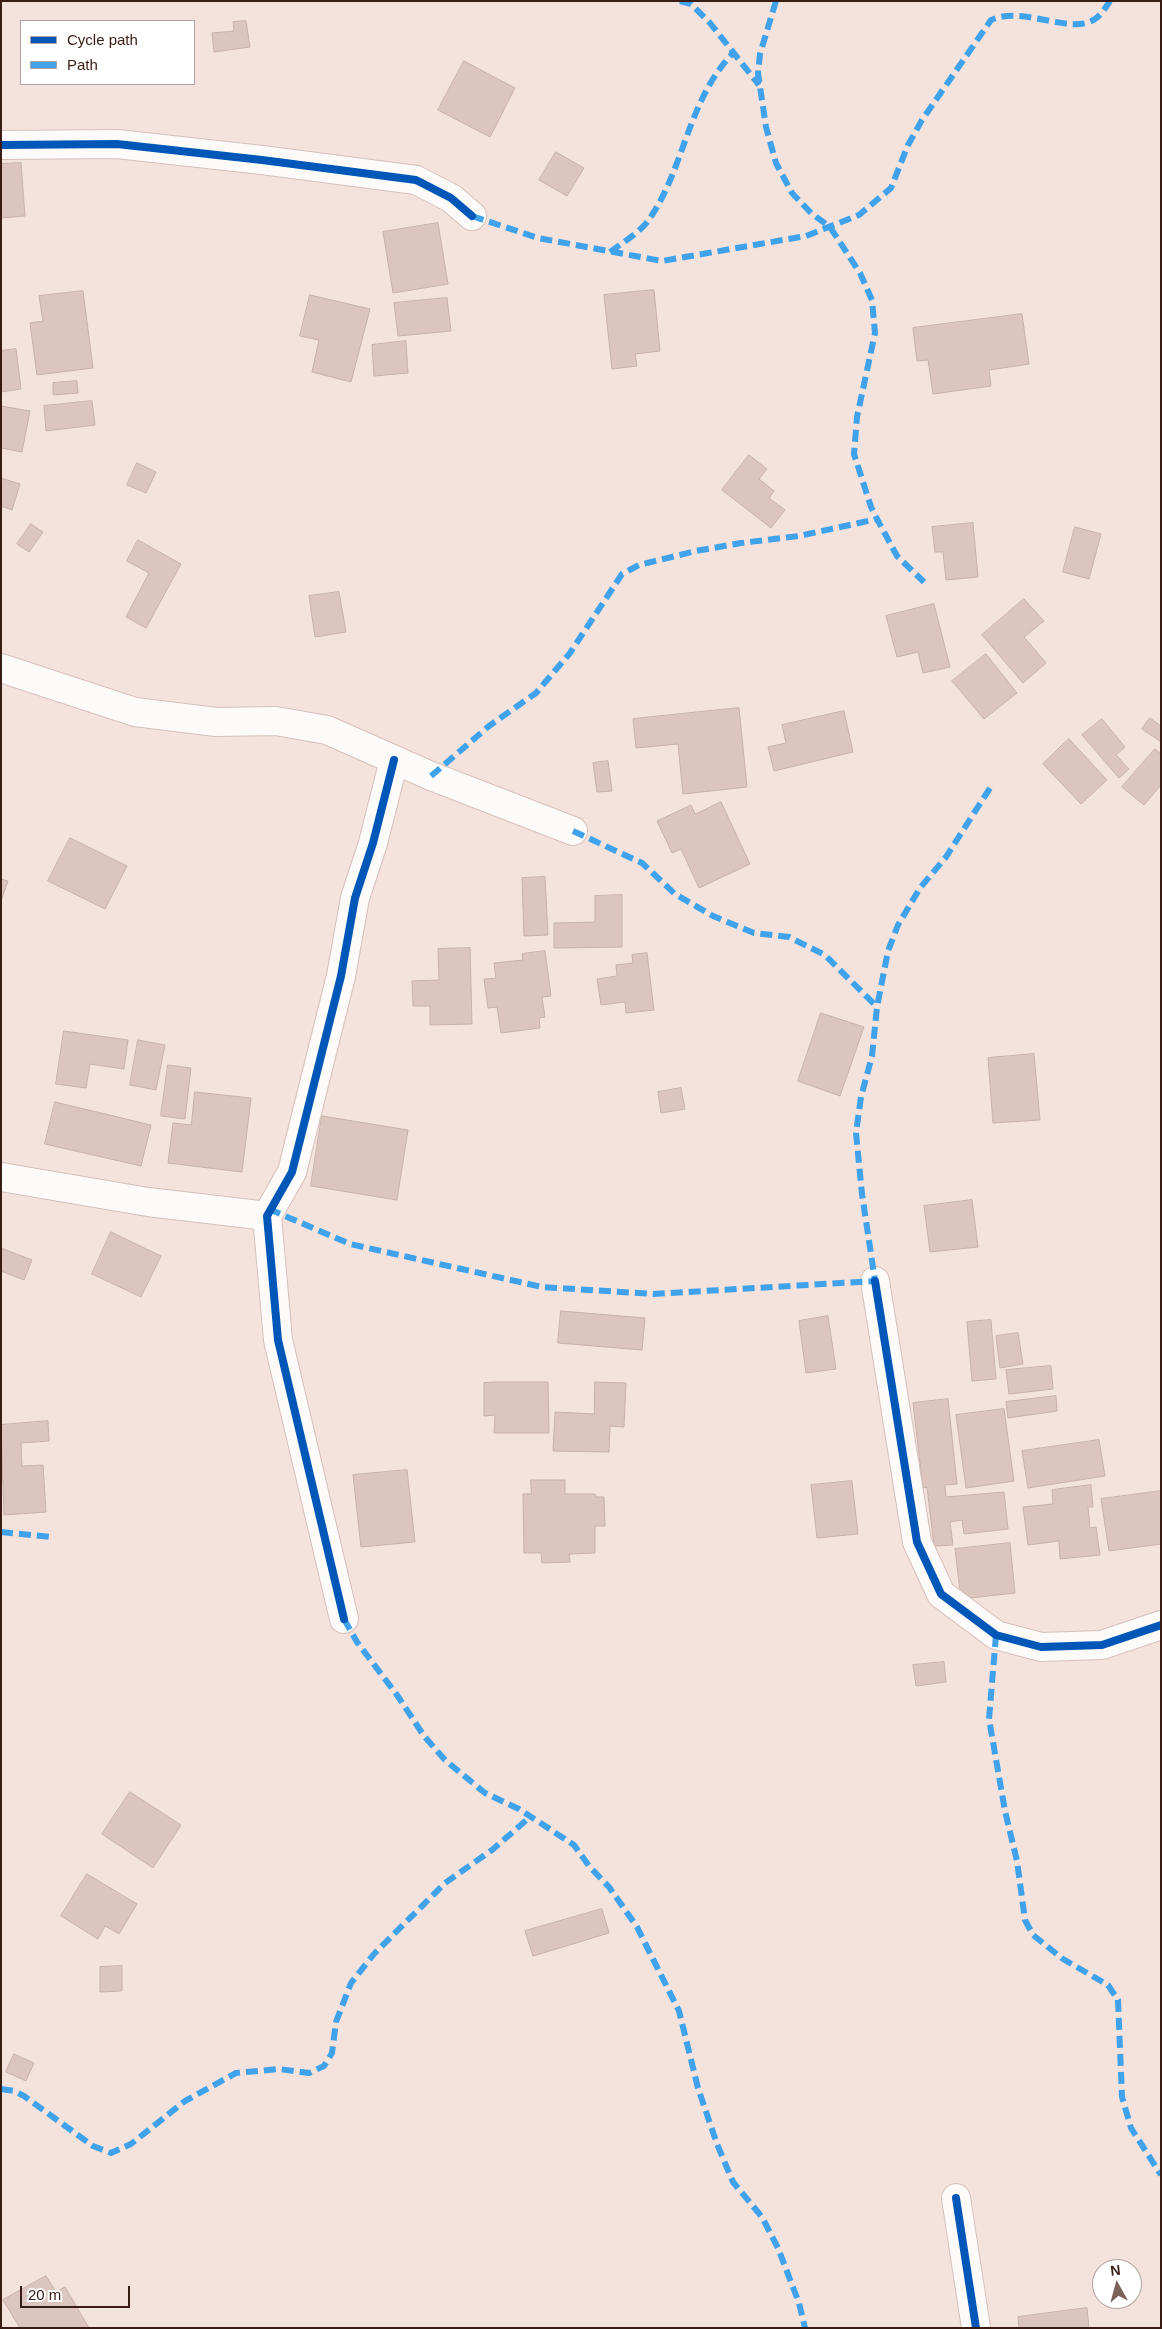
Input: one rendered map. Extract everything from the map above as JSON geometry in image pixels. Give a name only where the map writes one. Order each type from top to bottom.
[{"type":"street","points":[[1,145],[117,144],[416,180],[451,198],[472,216]]},
{"type":"street","points":[[1,668],[136,712],[216,722],[276,721],[327,730],[394,760],[573,831]]},
{"type":"street","points":[[344,1620],[278,1340],[267,1216],[292,1172],[342,976],[355,898],[373,843],[394,760]]},
{"type":"street","points":[[1,1177],[148,1202],[267,1216]]},
{"type":"street","points":[[875,1281],[916,1542],[942,1594],[996,1635],[1042,1647],[1102,1645],[1161,1625]]},
{"type":"street","points":[[956,2198],[976,2328]]},
{"type":"building","points":[[246,21],[250,47],[214,52],[212,33],[234,31],[233,22]]},
{"type":"building","points":[[464,61],[515,88],[490,137],[438,110]]},
{"type":"building","points":[[556,152],[584,168],[567,196],[539,180]]},
{"type":"building","points":[[21,163],[25,216],[1,218],[1,164]]},
{"type":"building","points":[[438,223],[448,284],[393,293],[383,232]]},
{"type":"building","points":[[654,290],[660,351],[635,354],[637,366],[612,369],[604,295]]},
{"type":"building","points":[[83,291],[93,368],[37,375],[30,323],[43,321],[39,296]]},
{"type":"building","points":[[310,295],[370,309],[351,382],[312,372],[319,340],[300,336]]},
{"type":"building","points":[[447,298],[451,331],[398,336],[394,303]]},
{"type":"building","points":[[1022,314],[1029,364],[989,370],[991,386],[933,394],[928,360],[917,361],[913,328]]},
{"type":"building","points":[[406,341],[408,373],[374,376],[372,345]]},
{"type":"building","points":[[16,349],[21,389],[1,392],[1,351]]},
{"type":"building","points":[[77,381],[78,393],[53,395],[53,383]]},
{"type":"building","points":[[92,401],[95,425],[46,431],[44,406]]},
{"type":"building","points":[[1,406],[30,411],[22,452],[1,448]]},
{"type":"building","points":[[749,455],[767,469],[759,479],[774,491],[769,498],[785,510],[771,528],[722,490]]},
{"type":"building","points":[[137,463],[156,472],[146,493],[127,485]]},
{"type":"building","points":[[1,478],[20,484],[12,510],[1,506]]},
{"type":"building","points":[[973,523],[978,577],[946,580],[943,552],[935,552],[932,527]]},
{"type":"building","points":[[31,524],[43,532],[29,552],[17,544]]},
{"type":"building","points":[[1075,527],[1101,534],[1089,579],[1063,572]]},
{"type":"building","points":[[138,540],[181,564],[146,628],[126,617],[149,573],[127,561]]},
{"type":"building","points":[[339,592],[346,632],[315,637],[309,596]]},
{"type":"building","points":[[1024,599],[1044,621],[1024,637],[1046,663],[1023,683],[982,635]]},
{"type":"building","points":[[934,604],[950,667],[923,673],[918,652],[897,657],[886,616]]},
{"type":"building","points":[[986,654],[1017,693],[984,719],[952,681]]},
{"type":"building","points":[[739,708],[747,787],[683,794],[678,744],[636,748],[633,719]]},
{"type":"building","points":[[844,711],[853,752],[774,771],[768,747],[786,743],[782,725]]},
{"type":"building","points":[[1150,718],[1161,726],[1161,742],[1142,729]]},
{"type":"building","points":[[1102,719],[1125,747],[1116,755],[1129,769],[1119,778],[1082,735]]},
{"type":"building","points":[[1069,739],[1107,780],[1081,804],[1043,764]]},
{"type":"building","points":[[1155,749],[1161,754],[1161,785],[1144,805],[1122,787]]},
{"type":"building","points":[[608,761],[612,791],[597,792],[593,763]]},
{"type":"building","points":[[721,802],[750,864],[699,888],[681,849],[672,853],[657,821],[691,805],[695,814]]},
{"type":"building","points":[[70,838],[127,866],[105,909],[48,881]]},
{"type":"building","points":[[545,877],[548,935],[524,936],[522,878]]},
{"type":"building","points":[[1,879],[8,881],[1,901]]},
{"type":"building","points":[[622,895],[622,947],[554,948],[554,923],[595,922],[595,896]]},
{"type":"building","points":[[470,948],[472,1024],[430,1025],[430,1006],[413,1006],[412,981],[439,980],[438,949]]},
{"type":"building","points":[[545,951],[551,996],[542,997],[545,1017],[539,1018],[540,1028],[501,1033],[497,1007],[488,1008],[484,979],[496,978],[494,963],[523,960],[522,954]]},
{"type":"building","points":[[647,953],[654,1010],[626,1013],[625,1002],[601,1005],[597,979],[617,976],[616,965],[633,963],[632,955]]},
{"type":"building","points":[[821,1013],[864,1027],[840,1096],[798,1081]]},
{"type":"building","points":[[64,1031],[128,1040],[124,1069],[90,1064],[86,1088],[56,1084]]},
{"type":"building","points":[[138,1040],[165,1045],[156,1090],[130,1085]]},
{"type":"building","points":[[1034,1054],[1040,1120],[993,1123],[988,1058]]},
{"type":"building","points":[[168,1065],[191,1068],[185,1119],[161,1116]]},
{"type":"building","points":[[681,1088],[685,1109],[661,1113],[658,1092]]},
{"type":"building","points":[[195,1092],[251,1098],[242,1172],[168,1163],[173,1123],[191,1125]]},
{"type":"building","points":[[55,1102],[151,1125],[141,1166],[45,1144]]},
{"type":"building","points":[[322,1116],[408,1130],[397,1200],[311,1186]]},
{"type":"building","points":[[972,1200],[978,1247],[930,1252],[924,1206]]},
{"type":"building","points":[[111,1232],[161,1256],[141,1297],[92,1274]]},
{"type":"building","points":[[1,1248],[32,1260],[24,1280],[1,1271]]},
{"type":"building","points":[[561,1311],[645,1318],[642,1350],[558,1343]]},
{"type":"building","points":[[828,1316],[836,1369],[806,1373],[799,1321]]},
{"type":"building","points":[[991,1320],[996,1379],[972,1381],[967,1322]]},
{"type":"building","points":[[1018,1333],[1023,1364],[1000,1368],[996,1336]]},
{"type":"building","points":[[1051,1366],[1053,1389],[1009,1394],[1006,1370]]},
{"type":"building","points":[[548,1382],[549,1433],[494,1433],[495,1415],[484,1416],[484,1383]]},
{"type":"building","points":[[595,1382],[626,1383],[624,1427],[610,1426],[609,1452],[553,1451],[555,1412],[594,1414]]},
{"type":"building","points":[[1056,1396],[1057,1411],[1008,1418],[1006,1402]]},
{"type":"building","points":[[948,1399],[957,1484],[945,1485],[946,1497],[1004,1492],[1008,1529],[964,1534],[962,1520],[950,1522],[953,1545],[934,1546],[927,1487],[923,1488],[913,1403]]},
{"type":"building","points":[[1004,1409],[1014,1481],[966,1488],[956,1415]]},
{"type":"building","points":[[48,1421],[49,1441],[21,1443],[22,1466],[43,1465],[46,1512],[4,1515],[1,1425]]},
{"type":"building","points":[[1099,1440],[1105,1476],[1028,1488],[1022,1451]]},
{"type":"building","points":[[407,1470],[415,1542],[361,1547],[353,1475]]},
{"type":"building","points":[[531,1480],[565,1480],[565,1494],[595,1494],[596,1497],[604,1497],[605,1526],[595,1526],[595,1553],[569,1554],[570,1562],[542,1563],[541,1553],[524,1553],[523,1494],[531,1494]]},
{"type":"building","points":[[852,1481],[858,1534],[817,1538],[811,1485]]},
{"type":"building","points":[[1091,1485],[1093,1507],[1088,1507],[1090,1528],[1096,1527],[1100,1555],[1060,1559],[1059,1541],[1028,1545],[1023,1507],[1053,1504],[1052,1490]]},
{"type":"building","points":[[1161,1491],[1161,1544],[1109,1551],[1101,1499]]},
{"type":"building","points":[[1010,1543],[1015,1593],[961,1599],[955,1549]]},
{"type":"building","points":[[944,1662],[946,1682],[916,1686],[913,1665]]},
{"type":"building","points":[[130,1792],[181,1825],[153,1868],[102,1834]]},
{"type":"building","points":[[87,1874],[137,1904],[119,1934],[105,1926],[98,1939],[61,1916]]},
{"type":"building","points":[[602,1909],[609,1933],[533,1956],[525,1931]]},
{"type":"building","points":[[122,1966],[122,1991],[100,1992],[100,1967]]},
{"type":"building","points":[[14,2054],[34,2063],[26,2081],[6,2072]]},
{"type":"building","points":[[46,2276],[56,2292],[65,2287],[89,2328],[20,2328],[3,2300]]},
{"type":"building","points":[[1087,2308],[1089,2328],[1019,2328],[1018,2317]]},
{"type":"marked path","points":[[680,1],[691,4],[710,23],[759,85]]},
{"type":"marked path","points":[[776,1],[760,54],[758,73],[766,127],[776,163],[792,193],[811,213],[830,227],[860,273],[872,300],[875,333],[857,417],[854,454],[871,507],[897,556],[924,582]]},
{"type":"marked path","points":[[472,216],[538,238],[662,261],[806,236],[859,215],[891,188],[908,145],[922,120],[991,20],[1004,16],[1018,16],[1060,23],[1085,23],[1095,19],[1110,1]]},
{"type":"marked path","points":[[610,252],[635,234],[648,221],[670,179],[706,91],[718,71],[734,52]]},
{"type":"marked path","points":[[431,776],[489,726],[536,693],[570,653],[622,574],[639,565],[696,551],[799,536],[877,519]]},
{"type":"marked path","points":[[269,1209],[350,1244],[542,1287],[653,1294],[875,1281],[862,1194],[856,1133],[861,1097],[872,1056],[877,1007],[888,951],[898,925],[920,888],[946,857],[990,788]]},
{"type":"marked path","points":[[573,831],[642,863],[675,894],[713,916],[754,933],[789,937],[825,955],[877,1007]]},
{"type":"marked path","points":[[1,1532],[51,1537]]},
{"type":"marked path","points":[[344,1619],[357,1642],[397,1695],[424,1736],[445,1760],[485,1793],[519,1809],[574,1845],[589,1866],[609,1887],[637,1927],[679,2011],[698,2088],[717,2144],[733,2182],[762,2217],[778,2248],[799,2303],[805,2328]]},
{"type":"marked path","points":[[996,1635],[989,1719],[1005,1811],[1017,1861],[1025,1920],[1033,1935],[1063,1959],[1108,1985],[1118,2000],[1122,2097],[1131,2128],[1161,2175]]},
{"type":"marked path","points":[[1,2089],[14,2091],[24,2096],[93,2146],[111,2153],[131,2144],[185,2101],[236,2073],[279,2069],[309,2073],[324,2066],[332,2053],[336,2022],[351,1983],[374,1954],[445,1883],[492,1850],[530,1817]]},
{"type":"cycle path","points":[[1,145],[117,144],[416,180],[451,198],[472,216]]},
{"type":"cycle path","points":[[344,1619],[278,1340],[267,1216],[292,1172],[341,976],[355,898],[373,843],[394,760]]},
{"type":"cycle path","points":[[875,1281],[917,1542],[941,1594],[996,1635],[1041,1647],[1102,1645],[1161,1625]]},
{"type":"cycle path","points":[[956,2198],[976,2328]]}]
